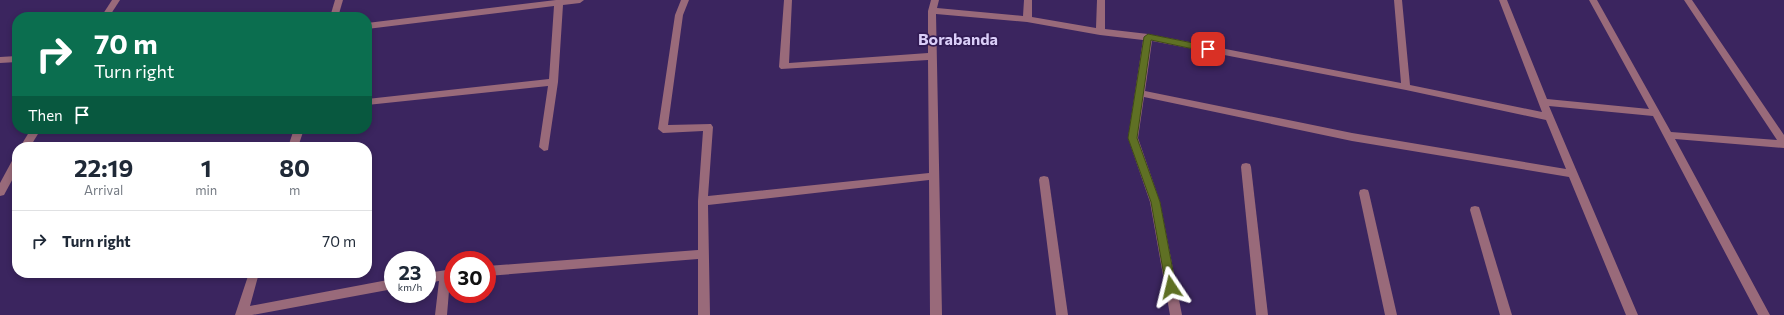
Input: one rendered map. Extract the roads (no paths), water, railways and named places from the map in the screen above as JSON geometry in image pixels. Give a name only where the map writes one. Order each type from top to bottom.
[{"type":"street","points":[[108,12],[116,0]]},
{"type":"street","points":[[335,12],[339,0]]},
{"type":"street","points":[[372,25],[558,4],[580,0]]},
{"type":"street","points":[[685,0],[679,14],[663,129],[708,127],[703,201],[704,315]]},
{"type":"street","points":[[788,0],[784,67],[933,56]]},
{"type":"street","points":[[935,0],[932,11],[936,315]]},
{"type":"street","points":[[1027,20],[1028,0]]},
{"type":"street","points":[[1100,32],[1101,0]]},
{"type":"street","points":[[1398,0],[1406,87]]},
{"type":"street","points":[[1503,0],[1549,117],[1632,315]]},
{"type":"street","points":[[1593,0],[1668,135],[1764,315]]},
{"type":"street","points":[[1688,0],[1784,144]]},
{"type":"street","points":[[544,147],[553,82],[558,4]]},
{"type":"street","points":[[932,11],[1027,20],[1100,32],[1148,37],[1406,87],[1549,117]]},
{"type":"street","points":[[1148,37],[1133,138],[1156,202],[1176,315]]},
{"type":"street","points":[[0,60],[12,59]]},
{"type":"street","points":[[372,101],[553,82]]},
{"type":"street","points":[[1140,93],[1352,137],[1574,174]]},
{"type":"street","points":[[1543,102],[1656,113]]},
{"type":"street","points":[[1668,135],[1784,144]]},
{"type":"street","points":[[1246,167],[1262,315]]},
{"type":"street","points":[[0,192],[12,171]]},
{"type":"street","points":[[703,201],[934,176]]},
{"type":"street","points":[[1044,180],[1062,315]]},
{"type":"street","points":[[1364,193],[1391,315]]},
{"type":"street","points":[[1474,210],[1506,315]]},
{"type":"street","points":[[496,270],[704,254]]},
{"type":"street","points":[[252,278],[242,313],[384,286]]},
{"type":"street","points":[[441,315],[444,300]]},
{"type":"district","name":"Borabanda","points":[[958,38]]}]
